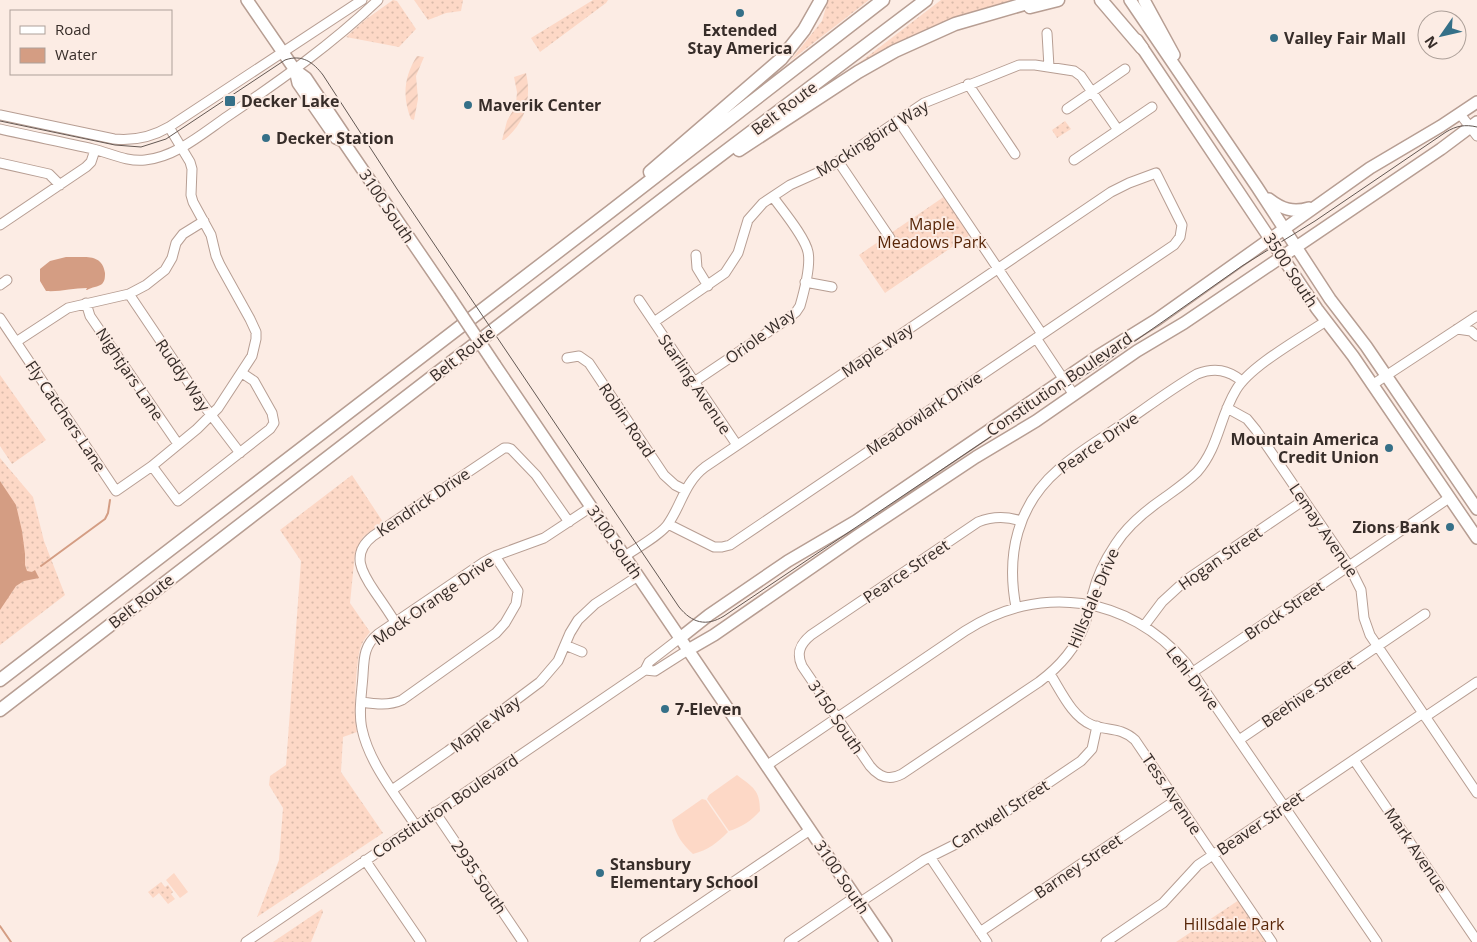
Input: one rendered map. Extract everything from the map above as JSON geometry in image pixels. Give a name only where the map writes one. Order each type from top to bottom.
[{"type":"highway","points":[[796,41],[816,0]]},
{"type":"highway","points":[[611,211],[667,156],[775,64],[796,41],[811,20],[821,0]]},
{"type":"highway","name":"Belt Route","points":[[0,680],[883,0]]},
{"type":"highway","name":"Belt Route","points":[[0,710],[689,179],[926,0]]},
{"type":"highway","points":[[689,179],[749,144],[858,72],[895,51],[955,24],[1038,0]]},
{"type":"highway","points":[[1018,7],[1041,6],[1058,0]]},
{"type":"highway","points":[[1101,0],[1142,48]]},
{"type":"main road","name":"3100 South","points":[[247,0],[295,70],[306,78],[339,126],[343,133],[343,141],[886,942]]},
{"type":"main road","name":"3500 South","points":[[1110,0],[1282,257],[1477,538]]},
{"type":"main road","name":"3500 South","points":[[1130,0],[1257,187],[1330,299],[1366,346],[1477,509]]},
{"type":"main road","points":[[1144,0],[1166,39],[1179,71]]},
{"type":"main road","name":"Constitution Boulevard","points":[[680,638],[709,615],[781,566],[856,520],[1098,356],[1156,320],[1370,168],[1477,102]]},
{"type":"main road","name":"Constitution Boulevard","points":[[688,650],[714,635],[976,457],[1023,429],[1137,351],[1184,323],[1422,162],[1475,129]]},
{"type":"main road","points":[[1257,187],[1269,199],[1287,210],[1304,210],[1316,206]]},
{"type":"street","points":[[0,115],[124,140],[148,136],[169,127],[362,0]]},
{"type":"street","points":[[0,129],[127,159],[144,160],[161,157],[182,147],[295,70],[330,43],[378,0]]},
{"type":"street","points":[[1047,33],[1049,67]]},
{"type":"street","name":"Mockingbird Way","points":[[654,322],[718,279],[730,267],[738,253],[748,220],[758,208],[790,185],[822,171],[838,161],[924,103],[968,84],[1014,66],[1035,65],[1076,71],[1118,130]]},
{"type":"street","points":[[1067,109],[1125,69]]},
{"type":"street","points":[[968,84],[1015,154]]},
{"type":"street","points":[[1074,160],[1152,107]]},
{"type":"street","points":[[1460,114],[1475,129]]},
{"type":"street","points":[[898,120],[998,268],[1074,395]]},
{"type":"street","points":[[169,127],[182,147],[192,169],[190,187],[193,202],[211,235],[216,256],[256,332],[255,349],[222,404],[152,466],[178,501],[268,431],[274,423],[272,413],[256,384],[242,373]]},
{"type":"street","points":[[0,225],[89,164],[95,150]]},
{"type":"street","points":[[838,161],[890,238]]},
{"type":"street","points":[[0,163],[49,174],[60,185]]},
{"type":"street","name":"Maple Way","points":[[624,556],[661,531],[668,524],[685,490],[700,470],[1117,189],[1156,173],[1182,225],[1182,234],[1174,245]]},
{"type":"street","name":"Oriole Way","points":[[694,382],[791,316],[800,306],[809,259],[806,245],[773,197]]},
{"type":"street","points":[[16,342],[68,308],[130,294],[161,274],[168,265],[179,239],[188,230],[204,221]]},
{"type":"street","name":"Meadowlark Drive","points":[[668,524],[710,545],[722,547],[730,544],[1174,245]]},
{"type":"street","points":[[696,256],[697,268],[708,286]]},
{"type":"street","points":[[805,282],[832,287]]},
{"type":"street","name":"Ruddy Way","points":[[130,294],[211,415],[240,453]]},
{"type":"street","name":"Starling Avenue","points":[[639,300],[737,445]]},
{"type":"street","name":"Nightjars Lane","points":[[86,303],[90,316],[178,444]]},
{"type":"street","points":[[1372,385],[1477,317]]},
{"type":"street","points":[[1477,317],[1475,323],[1477,336]]},
{"type":"street","name":"Fly Catchers Lane","points":[[0,318],[116,491],[152,466]]},
{"type":"street","name":"Hillsdale Drive","points":[[887,778],[895,778],[905,772],[1050,674],[1062,662],[1076,642],[1084,625],[1104,563],[1116,543],[1140,516],[1186,482],[1202,466],[1216,442],[1227,408],[1242,381],[1262,364],[1326,321]]},
{"type":"street","points":[[1457,329],[1471,331],[1477,336]]},
{"type":"street","name":"Robin Road","points":[[567,358],[579,356],[589,363],[664,475],[675,485],[685,490]]},
{"type":"street","name":"Pearce Drive","points":[[1016,607],[1012,567],[1015,543],[1021,521],[1040,489],[1059,469],[1192,377],[1203,372],[1220,370],[1229,372],[1242,381]]},
{"type":"street","name":"Lemay Avenue","points":[[1227,408],[1252,424],[1349,566],[1359,583],[1365,624],[1377,646],[1477,793]]},
{"type":"street","name":"Kendrick Drive","points":[[395,622],[362,572],[360,558],[365,544],[389,525],[504,448],[508,448],[536,475],[569,522]]},
{"type":"street","name":"Brock Street","points":[[1193,672],[1449,498]]},
{"type":"street","name":"Hogan Street","points":[[1144,626],[1162,602],[1186,580],[1304,500]]},
{"type":"street","name":"Mock Orange Drive","points":[[416,826],[382,777],[363,734],[361,718],[366,648],[374,637],[484,562],[544,538],[592,508]]},
{"type":"street","name":"Pearce Street","points":[[800,647],[811,635],[978,522],[998,517],[1009,517],[1021,521]]},
{"type":"street","points":[[362,702],[384,704],[402,700],[503,626],[516,604],[518,594],[515,585],[496,556]]},
{"type":"street","name":"Maple Way","points":[[392,790],[448,751],[540,682],[554,667],[574,626],[588,610],[638,576]]},
{"type":"street","name":"Lehi Drive","points":[[766,766],[973,626],[993,616],[1016,607],[1056,602],[1090,605],[1124,615],[1144,626],[1172,647],[1193,672],[1377,942]]},
{"type":"street","name":"Beehive Street","points":[[1239,740],[1424,614]]},
{"type":"street","name":"Constitution Boulevard","points":[[246,942],[645,670],[649,662],[680,638]]},
{"type":"street","points":[[565,645],[582,652]]},
{"type":"street","name":"3150 South","points":[[800,647],[799,657],[802,666],[873,771],[887,778]]},
{"type":"street","name":"Constitution Boulevard","points":[[645,670],[655,671],[688,650]]},
{"type":"street","name":"Tess Avenue","points":[[1050,674],[1079,716],[1090,724],[1118,730],[1132,737],[1139,744],[1272,942]]},
{"type":"street","name":"Beaver Street","points":[[1106,942],[1163,903],[1193,870],[1213,855],[1354,760],[1477,682]]},
{"type":"street","name":"Cantwell Street","points":[[789,942],[930,857],[959,844],[1085,758],[1092,749],[1097,726]]},
{"type":"street","name":"Mark Avenue","points":[[1354,760],[1477,941]]},
{"type":"street","name":"Barney Street","points":[[980,932],[1176,800]]},
{"type":"street","name":"2935 South","points":[[436,812],[523,942]]},
{"type":"street","points":[[644,942],[810,830]]},
{"type":"street","points":[[930,857],[987,942]]},
{"type":"street","points":[[365,860],[420,942]]},
{"type":"green space","points":[[393,0],[397,1],[416,29],[399,47],[346,37],[365,20]]},
{"type":"green space","points":[[414,0],[463,0],[461,11],[446,13],[428,20]]},
{"type":"green space","points":[[593,0],[608,0],[540,52],[531,38]]},
{"type":"green space","points":[[828,0],[869,0],[790,61],[822,21]]},
{"type":"green space","points":[[941,0],[1030,0],[861,66],[859,63]]},
{"type":"green space","points":[[417,56],[424,57],[416,76],[418,99],[414,120],[411,119],[406,103],[406,87],[409,71]]},
{"type":"green space","points":[[526,73],[528,92],[522,119],[511,134],[502,140],[507,121],[516,105],[517,92],[514,77]]},
{"type":"green space","points":[[1065,121],[1071,129],[1057,138],[1052,130]]},
{"type":"green space","name":"Maple Meadows Park","points":[[945,196],[971,234],[885,293],[859,255]]},
{"type":"green space","points":[[0,375],[46,440],[12,464],[0,446]]},
{"type":"green space","points":[[0,458],[33,497],[44,541],[65,595],[0,645]]},
{"type":"green space","points":[[352,475],[383,522],[363,537],[355,553],[350,603],[370,632],[360,649],[356,678],[357,732],[343,737],[341,772],[383,833],[257,917],[279,860],[283,808],[269,785],[270,776],[286,765],[301,561],[280,530]]},
{"type":"green space","points":[[737,775],[757,794],[760,811],[746,823],[729,831],[707,799],[709,795]]},
{"type":"green space","points":[[702,799],[706,800],[728,832],[712,846],[693,854],[680,839],[672,820]]},
{"type":"green space","points":[[174,873],[188,892],[180,898],[166,880]]},
{"type":"green space","points":[[161,882],[165,887],[168,885],[173,892],[171,894],[175,899],[168,904],[159,893],[153,898],[148,892]]},
{"type":"green space","name":"Hillsdale Park","points":[[1239,900],[1268,942],[1176,942]]},
{"type":"green space","points":[[322,909],[323,912],[311,942],[273,942]]},
{"type":"water","points":[[66,257],[96,259],[103,266],[105,279],[103,283],[87,290],[87,288],[46,291],[40,281],[40,269],[50,261]]},
{"type":"water","points":[[0,481],[16,505],[22,531],[27,571],[32,572],[35,570],[39,578],[24,581],[16,586],[0,610]]},
{"type":"waterway","points":[[41,566],[105,519],[110,500]]},
{"type":"waterway","points":[[0,926],[11,942]]},
{"type":"tram line","points":[[0,121],[115,145],[141,147],[166,139],[285,60],[291,58],[307,60],[323,75],[397,189],[679,607],[689,617],[700,622],[711,621],[724,616],[1035,407],[1101,365],[1242,266],[1315,221],[1446,132],[1461,126],[1477,127]]},
{"type":"place","name":"Extended Stay America","points":[[740,13]]},
{"type":"place","name":"Valley Fair Mall","points":[[1274,38]]},
{"type":"place","name":"Decker Lake","points":[[230,101]]},
{"type":"place","name":"Maverik Center","points":[[468,105]]},
{"type":"place","name":"Decker Station","points":[[266,138]]},
{"type":"place","name":"Mountain America Credit Union","points":[[1389,448]]},
{"type":"place","name":"Zions Bank","points":[[1450,527]]},
{"type":"place","name":"7-Eleven","points":[[665,709]]},
{"type":"place","name":"Stansbury Elementary School","points":[[600,873]]}]
